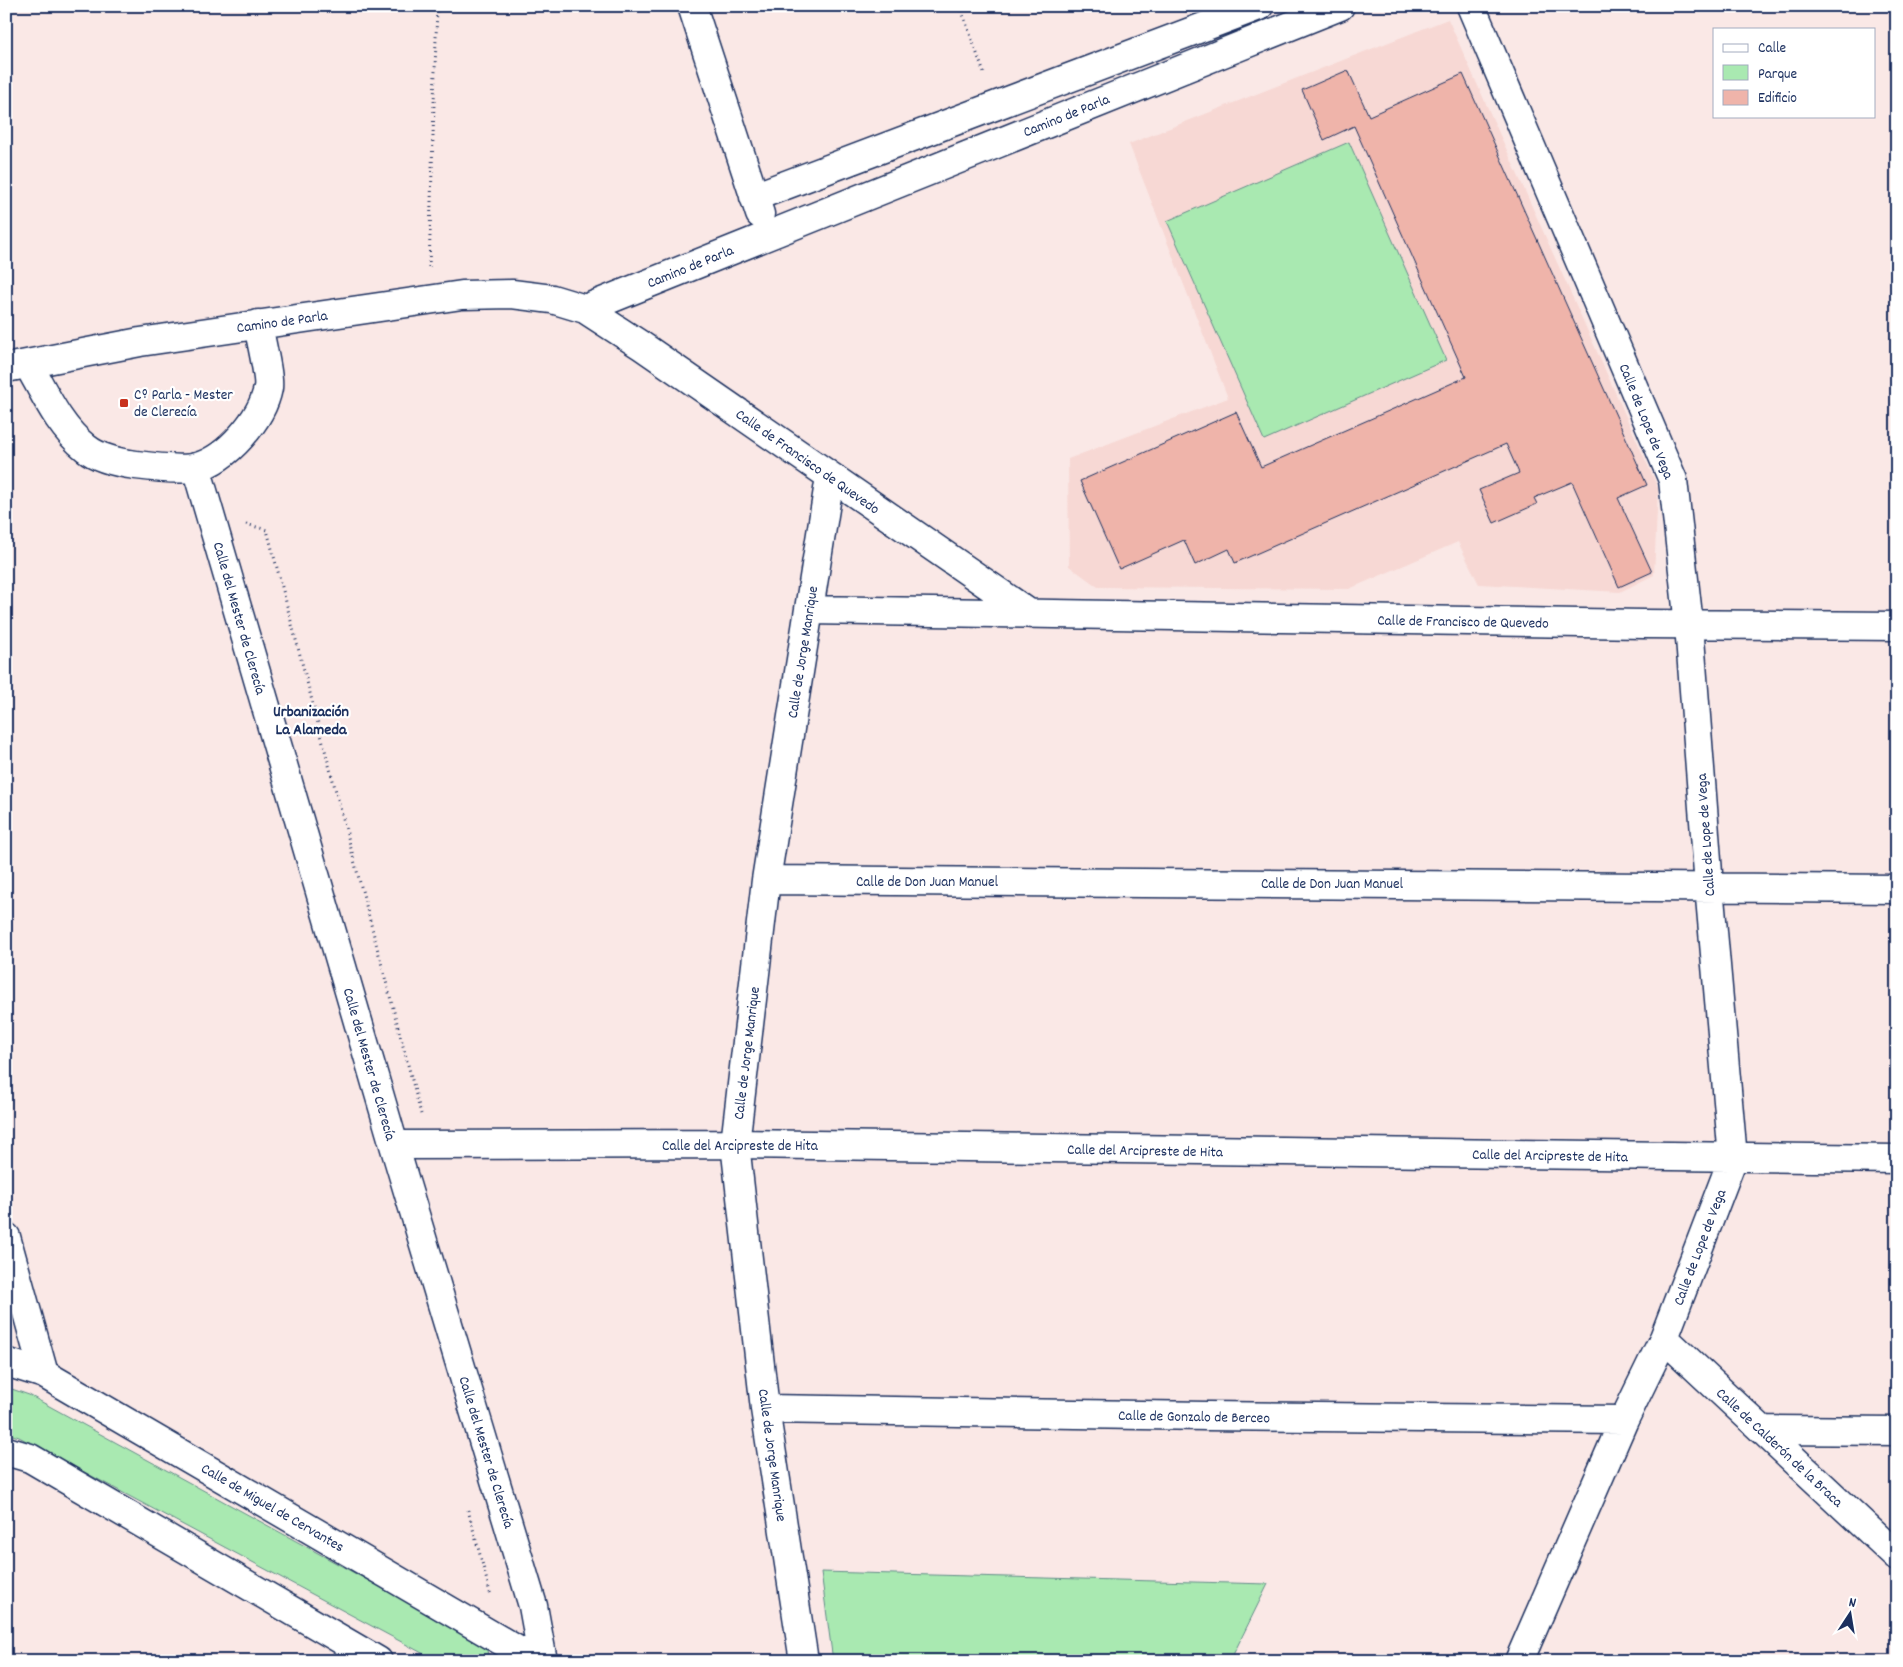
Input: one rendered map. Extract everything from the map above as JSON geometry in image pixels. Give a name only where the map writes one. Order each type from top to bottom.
[{"type":"street","points":[[692,6],[754,197],[770,234]]},
{"type":"street","points":[[754,197],[1259,6]]},
{"type":"street","name":"Camino de Parla","points":[[17,366],[140,342],[462,295],[512,294],[552,299],[585,309],[1340,6]]},
{"type":"street","name":"Calle de Lope de Vega","points":[[1471,6],[1673,480],[1689,625],[1709,886],[1733,1158],[1664,1338],[1624,1420],[1519,1661]]},
{"type":"street","name":"Calle de Francisco de Quevedo","points":[[585,309],[1030,614]]},
{"type":"street","points":[[17,366],[65,428],[87,450],[118,462],[156,468],[196,468],[221,456],[240,438],[258,414],[268,387],[258,324]]},
{"type":"street","name":"Calle del Mester de Clerecía","points":[[196,468],[394,1145],[534,1606],[542,1661]]},
{"type":"street","name":"Calle de Jorge Manrique","points":[[804,1661],[765,1409],[735,1144],[766,880],[830,476]]},
{"type":"street","name":"Calle de Francisco de Quevedo","points":[[809,610],[1689,625],[1897,626]]},
{"type":"street","name":"Calle de Don Juan Manuel","points":[[766,880],[1709,886],[1897,889]]},
{"type":"street","name":"Calle del Arcipreste de Hita","points":[[394,1145],[735,1144],[1897,1159]]},
{"type":"street","points":[[6,1237],[44,1374]]},
{"type":"street","name":"Calle de Calderón de la Braca","points":[[1664,1338],[1897,1556]]},
{"type":"street","name":"Calle de Miguel de Cervantes","points":[[6,1362],[44,1374],[536,1661]]},
{"type":"street","name":"Calle de Gonzalo de Berceo","points":[[765,1409],[1624,1420]]},
{"type":"street","points":[[1762,1430],[1897,1432]]},
{"type":"street","points":[[6,1450],[30,1458],[378,1661]]},
{"type":"path","points":[[428,300],[437,6]]},
{"type":"path","points":[[960,6],[996,106]]},
{"type":"shaded area","points":[[1448,19],[1658,488],[1654,575],[1620,592],[1479,584],[1458,542],[1349,589],[1098,587],[1069,566],[1068,459],[1228,398],[1129,144]]},
{"type":"green space","points":[[1349,142],[1446,360],[1264,440],[1167,221]]},
{"type":"green space","points":[[6,1387],[29,1395],[486,1645],[489,1661],[437,1661],[19,1437],[6,1433]]},
{"type":"green space","points":[[821,1572],[1268,1584],[1230,1661],[833,1661]]},
{"type":"building","points":[[1348,70],[1369,116],[1463,74],[1647,485],[1618,498],[1652,572],[1619,587],[1572,482],[1534,498],[1537,504],[1494,523],[1479,490],[1519,473],[1506,444],[1235,563],[1229,549],[1195,565],[1184,540],[1119,569],[1080,481],[1236,412],[1261,467],[1466,377],[1354,126],[1324,140],[1302,90]]},
{"type":"place","name":"Cº Parla - Mester de Clerecía","points":[[124,403]]},
{"type":"district","name":"Urbanización La Alameda","points":[[311,719]]}]
